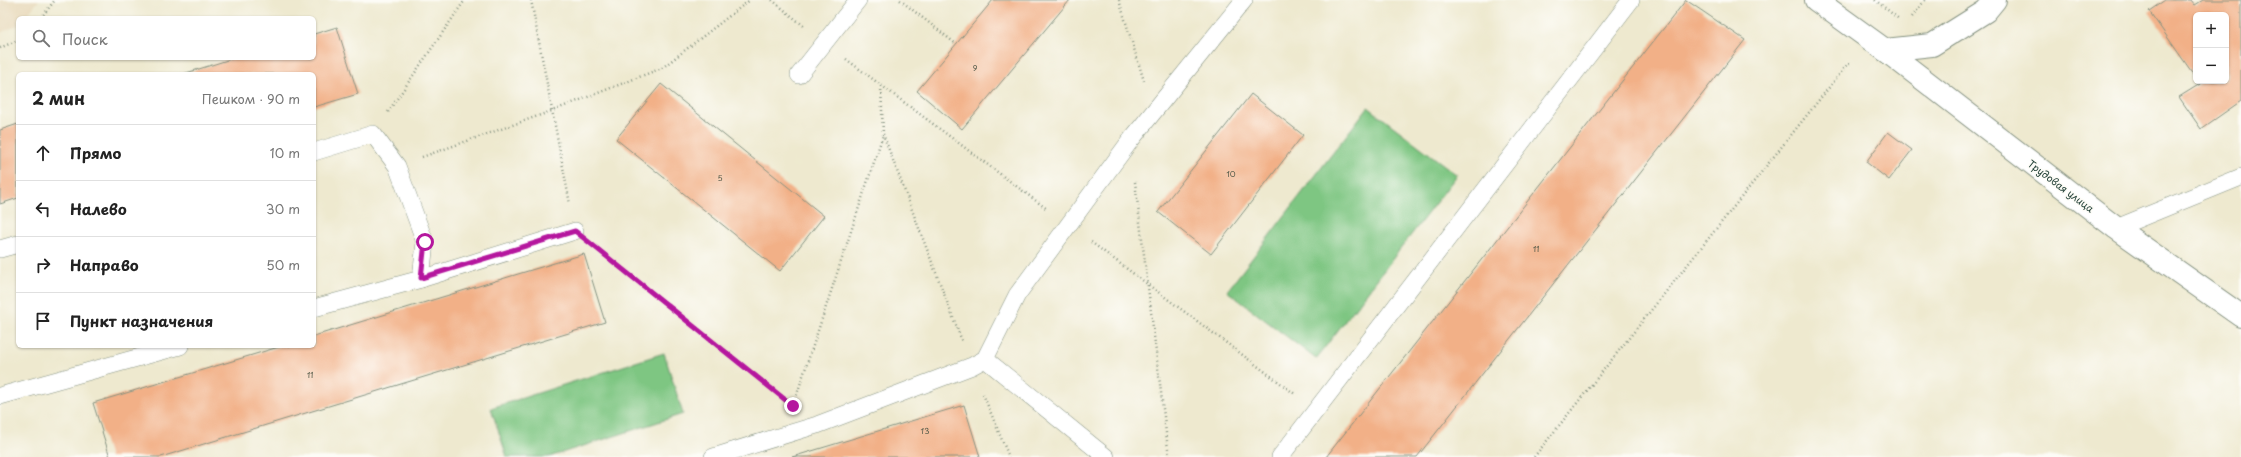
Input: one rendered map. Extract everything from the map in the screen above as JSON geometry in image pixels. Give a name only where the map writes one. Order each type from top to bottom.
[{"type":"street","name":"Трудовая улица","points":[[1816,0],[1885,50],[2116,228],[2241,316]]},
{"type":"street","points":[[1885,50],[1932,45],[1986,11],[1995,0]]},
{"type":"lane","points":[[799,75],[823,42],[858,0]]},
{"type":"lane","points":[[713,457],[817,425],[978,362],[1017,295],[1068,225],[1130,141],[1244,0]]},
{"type":"lane","points":[[1280,457],[1631,0]]},
{"type":"lane","points":[[316,151],[373,134],[397,166],[425,242],[421,278]]},
{"type":"lane","points":[[2116,228],[2241,177]]},
{"type":"lane","points":[[316,307],[421,278],[575,231]]},
{"type":"lane","points":[[0,249],[16,245]]},
{"type":"lane","points":[[0,396],[173,348]]},
{"type":"lane","points":[[978,362],[1106,457]]},
{"type":"path","points":[[43,16],[55,0]]},
{"type":"path","points":[[373,134],[465,0]]},
{"type":"path","points":[[531,0],[575,231],[793,406],[883,134]]},
{"type":"path","points":[[397,166],[552,111],[662,68],[750,0]]},
{"type":"path","points":[[772,0],[823,42],[881,86],[1317,410]]},
{"type":"path","points":[[900,0],[956,44]]},
{"type":"path","points":[[1119,0],[1154,112]]},
{"type":"path","points":[[1911,18],[1925,0]]},
{"type":"path","points":[[0,48],[16,41]]},
{"type":"path","points":[[1534,457],[1847,65],[1885,50]]},
{"type":"path","points":[[881,86],[883,134],[978,362],[1009,457]]},
{"type":"path","points":[[1130,141],[1169,457]]},
{"type":"shaded area","points":[[0,0],[39,0],[27,16],[16,16],[16,26],[0,33]]},
{"type":"green space","points":[[1368,107],[1457,175],[1316,359],[1227,291]]},
{"type":"green space","points":[[664,353],[683,414],[549,457],[507,457],[491,408]]},
{"type":"building","points":[[993,0],[1070,0],[962,129],[917,91]]},
{"type":"building","points":[[1686,0],[1745,40],[1417,457],[1326,457]]},
{"type":"building","points":[[2165,0],[2191,0],[2195,5],[2203,0],[2241,0],[2241,101],[2201,129],[2179,97],[2200,84],[2229,84],[2229,12],[2193,12],[2193,74],[2149,11]]},
{"type":"building","points":[[337,27],[358,94],[316,106],[316,72],[189,72],[228,60],[316,60],[316,33]]},
{"type":"building","points":[[661,84],[824,216],[780,271],[616,139]]},
{"type":"building","points":[[1251,94],[1303,135],[1211,254],[1158,212]]},
{"type":"building","points":[[16,125],[16,199],[0,204],[0,130]]},
{"type":"building","points":[[1888,132],[1912,150],[1889,180],[1866,162]]},
{"type":"building","points":[[584,254],[605,322],[161,457],[110,457],[93,403],[275,348],[316,348],[316,335]]},
{"type":"building","points":[[964,405],[980,457],[792,457]]},
{"type":"route","points":[[425,242],[421,278],[575,231],[793,406]]}]
